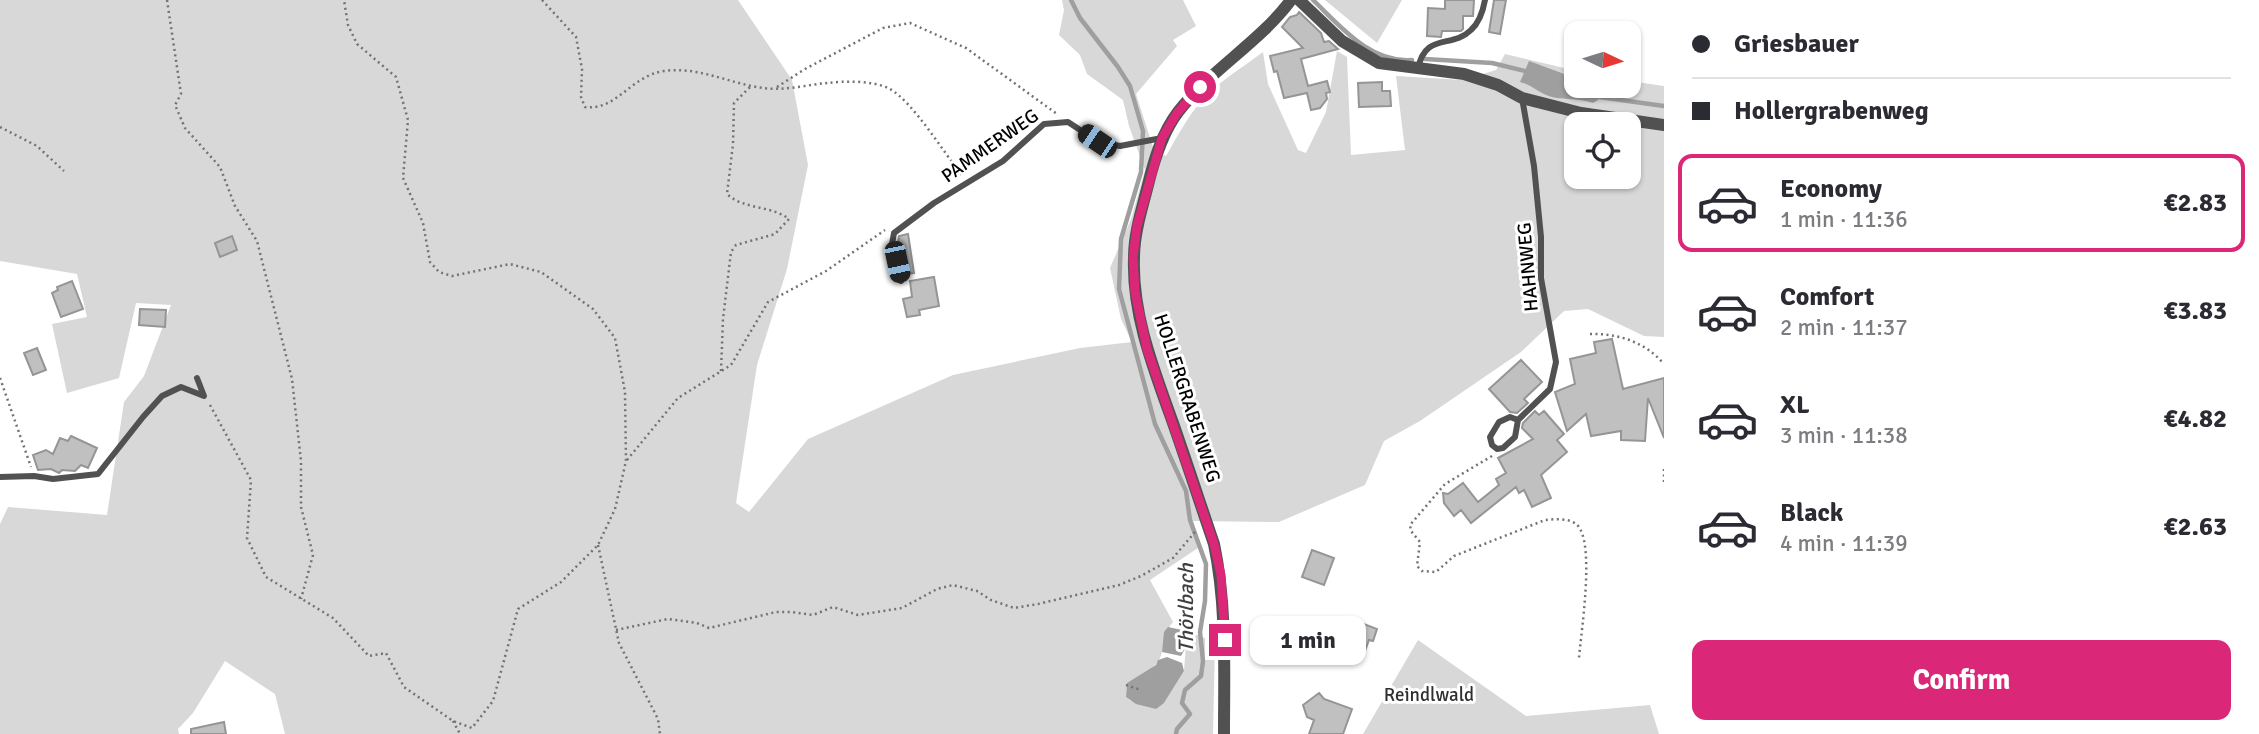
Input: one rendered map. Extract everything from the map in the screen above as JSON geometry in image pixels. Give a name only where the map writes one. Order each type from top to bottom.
[{"type":"street","name":"HOLLERGRABENWEG","points":[[1224,734],[1225,640],[1221,575],[1214,544],[1147,349],[1135,292],[1133,257],[1137,226],[1162,138],[1177,113],[1200,87],[1269,26],[1291,0]]},
{"type":"street","points":[[1299,0],[1342,41],[1379,63],[1464,74],[1498,85],[1522,98],[1581,113],[1664,125]]},
{"type":"lane","points":[[1418,69],[1420,56],[1426,49],[1470,31],[1479,19],[1485,0]]},
{"type":"lane","name":"HAHNWEG","points":[[1518,420],[1510,417],[1499,422],[1490,437],[1492,445],[1497,449],[1503,448],[1515,437],[1518,420],[1550,389],[1556,362],[1541,278],[1541,237],[1534,166],[1522,98]]},
{"type":"lane","name":"PAMMERWEG","points":[[901,281],[892,244],[894,233],[1003,161],[1044,124],[1068,122],[1097,141],[1120,146],[1162,138]]},
{"type":"lane","points":[[197,378],[204,396]]},
{"type":"lane","points":[[0,477],[34,476],[53,480],[98,474],[142,417],[162,396],[181,387],[204,396]]},
{"type":"path","points":[[167,0],[181,94],[175,105],[185,128],[220,167],[235,205],[257,241],[292,379],[301,461],[301,507],[313,555],[301,599]]},
{"type":"path","points":[[204,396],[251,480],[247,538],[266,578],[333,618],[369,656],[386,653],[404,687],[453,722],[472,728],[493,701],[518,609],[561,582],[598,545],[615,509],[626,461],[625,392],[621,365],[615,338],[593,309],[541,272],[510,264],[452,276],[439,272],[430,262],[423,223],[403,178],[408,120],[396,76],[357,44],[348,25],[344,0]]},
{"type":"path","points":[[542,0],[576,37],[582,69],[581,97],[584,107],[607,105],[641,78],[664,71],[722,77],[752,86],[776,88],[853,82],[872,84],[890,89],[908,105],[963,176],[976,179]]},
{"type":"path","points":[[776,88],[805,69],[883,28],[910,23],[965,48],[1068,122]]},
{"type":"path","points":[[721,372],[723,319],[731,252],[736,245],[775,234],[789,219],[782,214],[735,201],[727,194],[733,144],[734,103],[752,86]]},
{"type":"path","points":[[0,127],[37,146],[64,171]]},
{"type":"path","points":[[626,461],[678,398],[731,365],[768,302],[826,271],[892,225]]},
{"type":"path","points":[[1590,334],[1605,333],[1629,340],[1655,353],[1663,363]]},
{"type":"path","points":[[0,378],[34,476]]},
{"type":"path","points":[[1495,454],[1446,484],[1410,525],[1411,531],[1420,542],[1417,566],[1422,571],[1436,572],[1454,556],[1545,520],[1560,519],[1574,523],[1582,531],[1587,553],[1579,658]]},
{"type":"path","points":[[1664,469],[1664,482]]},
{"type":"path","points":[[616,630],[668,619],[697,623],[709,628],[776,612],[813,615],[832,607],[858,615],[902,608],[937,589],[953,585],[977,591],[991,600],[1014,608],[1038,604],[1119,585],[1142,576],[1173,558],[1191,534],[1198,530]]},
{"type":"path","points":[[598,545],[619,643],[658,719],[660,734]]},
{"type":"path","points":[[1126,685],[1141,690]]},
{"type":"path","points":[[453,722],[460,734]]},
{"type":"green space","points":[[0,0],[738,0],[792,80],[808,165],[787,269],[757,365],[736,503],[749,512],[808,439],[953,375],[1080,348],[1132,342],[1121,319],[1110,268],[1131,219],[1145,170],[1123,100],[1087,74],[1080,55],[1059,35],[1064,10],[1062,0],[1183,0],[1196,26],[1173,40],[1177,46],[1136,94],[1154,150],[1166,156],[1203,99],[1263,52],[1268,84],[1298,150],[1306,153],[1326,112],[1337,51],[1347,57],[1351,155],[1405,150],[1396,76],[1463,80],[1496,70],[1505,54],[1564,68],[1564,74],[1540,65],[1524,83],[1559,98],[1642,98],[1642,83],[1664,86],[1664,337],[1644,336],[1588,309],[1564,311],[1521,352],[1420,421],[1384,441],[1365,485],[1279,522],[1193,521],[1201,546],[1150,580],[1173,622],[1156,664],[1127,683],[1126,697],[1131,701],[1164,703],[1184,671],[1187,631],[1215,642],[1213,734],[285,734],[275,694],[225,661],[193,713],[178,729],[179,734],[0,734],[0,524],[8,507],[107,515],[124,402],[144,376],[171,305],[136,303],[119,378],[67,393],[52,324],[87,317],[77,274],[0,261]]},
{"type":"green space","points":[[1325,0],[1402,0],[1377,43]]},
{"type":"green space","name":"Reindlwald","points":[[1418,640],[1526,716],[1650,705],[1659,734],[1363,734]]},
{"type":"shaded area","points":[[1529,61],[1564,74],[1564,98],[1598,100],[1593,103],[1552,97],[1520,82]]},
{"type":"shaded area","points":[[1168,627],[1187,631],[1185,649],[1181,656],[1162,652],[1164,632]]},
{"type":"shaded area","points":[[1167,657],[1182,663],[1184,671],[1164,703],[1156,709],[1136,704],[1126,697],[1127,683],[1156,665],[1158,660]]},
{"type":"building","points":[[1445,0],[1474,0],[1473,16],[1463,16],[1461,31],[1442,31],[1441,37],[1427,36],[1428,8],[1445,9]]},
{"type":"building","points":[[1494,0],[1506,0],[1500,34],[1489,32]]},
{"type":"building","points":[[1299,12],[1321,33],[1324,42],[1329,41],[1338,49],[1301,59],[1308,86],[1327,81],[1330,92],[1326,93],[1327,99],[1320,108],[1311,110],[1307,93],[1284,98],[1270,56],[1303,48],[1282,27],[1290,17]]},
{"type":"building","points":[[1382,82],[1382,91],[1390,91],[1391,106],[1359,107],[1358,83]]},
{"type":"building","points":[[908,234],[914,273],[905,274],[898,243],[899,236]]},
{"type":"building","points":[[232,236],[237,250],[220,257],[215,243]]},
{"type":"building","points":[[934,277],[939,306],[919,310],[920,315],[907,317],[903,299],[912,297],[910,281]]},
{"type":"building","points":[[72,281],[83,309],[61,317],[52,293],[58,290],[57,287]]},
{"type":"building","points":[[140,309],[166,310],[165,327],[139,325]]},
{"type":"building","points":[[1612,339],[1623,389],[1664,378],[1664,438],[1648,398],[1645,441],[1621,440],[1621,431],[1591,436],[1586,414],[1567,431],[1555,392],[1575,384],[1570,359],[1596,353],[1594,342]]},
{"type":"building","points":[[37,348],[46,370],[33,375],[24,353]]},
{"type":"building","points":[[1521,360],[1542,382],[1524,399],[1528,403],[1517,413],[1510,412],[1489,389]]},
{"type":"building","points":[[1535,411],[1539,415],[1544,411],[1564,434],[1557,440],[1567,452],[1541,475],[1551,498],[1532,507],[1524,490],[1519,493],[1516,487],[1471,523],[1461,510],[1454,516],[1444,503],[1443,493],[1448,494],[1463,483],[1478,502],[1499,485],[1496,479],[1506,473],[1498,458],[1533,439],[1522,428],[1523,423]]},
{"type":"building","points":[[71,436],[97,448],[88,468],[81,465],[75,471],[62,470],[59,473],[51,469],[38,470],[33,455],[46,450],[53,454],[60,438],[68,441]]},
{"type":"building","points":[[1312,550],[1334,558],[1324,585],[1302,577]]},
{"type":"building","points":[[1344,622],[1363,629],[1364,624],[1377,629],[1373,641],[1369,640],[1362,659],[1335,650]]},
{"type":"building","points":[[1319,693],[1324,699],[1352,709],[1343,734],[1309,734],[1314,720],[1307,717],[1303,705]]},
{"type":"building","points":[[224,722],[226,734],[191,734],[191,729]]},
{"type":"waterway","name":"Thörlbach","points":[[1071,0],[1080,18],[1130,86],[1143,131],[1141,172],[1121,239],[1119,289],[1155,424],[1186,491],[1190,520],[1206,564],[1205,601],[1200,632],[1203,661],[1201,676],[1185,690],[1182,703],[1190,714],[1176,734]]},
{"type":"waterway","points":[[1313,0],[1345,31],[1369,49],[1383,56],[1412,60]]},
{"type":"waterway","points":[[1425,59],[1492,63],[1529,72]]},
{"type":"waterway","points":[[1606,98],[1664,106]]},
{"type":"route","points":[[1200,87],[1177,113],[1162,138],[1137,226],[1133,257],[1135,292],[1147,349],[1214,544],[1221,575],[1225,640]]}]
